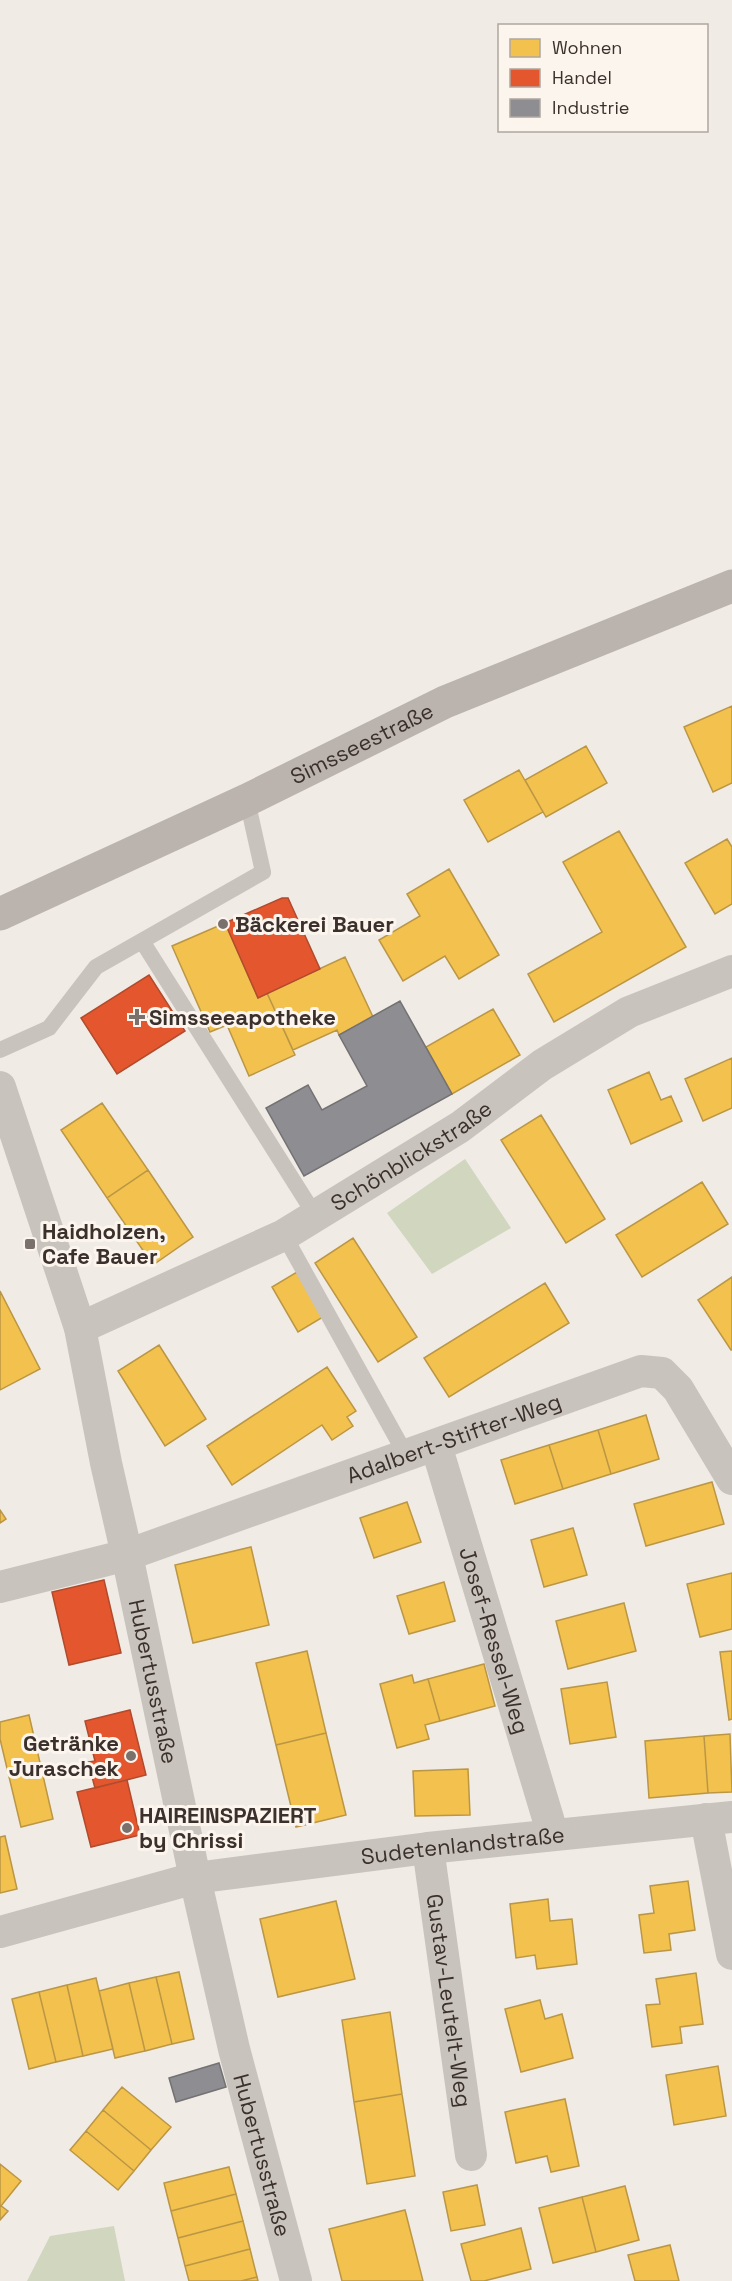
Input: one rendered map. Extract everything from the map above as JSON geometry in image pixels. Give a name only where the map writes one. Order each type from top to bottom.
[{"type":"main road","name":"Simsseestraße","points":[[0,915],[247,800],[445,702],[732,586]]},
{"type":"street","name":"Schönblickstraße","points":[[80,1328],[284,1235],[460,1127],[542,1065],[629,1012],[732,971]]},
{"type":"street","name":"Hubertusstraße","points":[[0,1087],[80,1328],[105,1463],[127,1555],[195,1878],[234,2049],[296,2281]]},
{"type":"street","name":"Adalbert-Stifter-Weg","points":[[0,1587],[127,1555],[641,1371],[662,1373],[678,1389],[732,1479]]},
{"type":"street","name":"Josef-Ressel-Weg","points":[[436,1445],[553,1835]]},
{"type":"street","name":"Sudetenlandstraße","points":[[0,1932],[195,1878],[428,1848],[719,1818]]},
{"type":"street","points":[[719,1818],[732,1954]]},
{"type":"street","name":"Gustav-Leutelt-Weg","points":[[428,1848],[471,2155]]},
{"type":"lane","points":[[0,1050],[50,1028],[96,967],[264,872],[247,800]]},
{"type":"lane","points":[[142,941],[315,1215]]},
{"type":"lane","points":[[284,1235],[406,1455]]},
{"type":"green space","points":[[465,1159],[511,1228],[432,1274],[387,1213]]},
{"type":"green space","points":[[114,2226],[125,2281],[27,2281],[50,2236]]},
{"type":"building: Wohnen","points":[[732,706],[732,783],[713,792],[684,727]]},
{"type":"building: Wohnen","points":[[586,746],[607,783],[546,817],[525,780]]},
{"type":"building: Wohnen","points":[[519,770],[543,812],[488,842],[464,800]]},
{"type":"building: Wohnen","points":[[619,831],[686,947],[554,1022],[528,974],[602,932],[563,862]]},
{"type":"building: Wohnen","points":[[727,839],[732,847],[732,904],[715,914],[685,863]]},
{"type":"building: Wohnen","points":[[449,869],[499,955],[459,979],[445,956],[403,981],[379,940],[420,916],[407,894]]},
{"type":"building: Wohnen","points":[[225,923],[258,998],[267,993],[295,1055],[249,1076],[227,1025],[210,1032],[172,946]]},
{"type":"building: Wohnen","points":[[345,957],[373,1017],[339,1035],[337,1030],[293,1050],[267,993]]},
{"type":"building: Wohnen","points":[[493,1009],[520,1055],[452,1094],[426,1047]]},
{"type":"building: Wohnen","points":[[732,1058],[732,1108],[703,1121],[685,1079]]},
{"type":"building: Wohnen","points":[[649,1072],[661,1100],[671,1096],[682,1121],[631,1144],[608,1090]]},
{"type":"building: Wohnen","points":[[102,1103],[148,1170],[107,1198],[61,1130]]},
{"type":"building: Wohnen","points":[[541,1115],[605,1219],[566,1243],[501,1140]]},
{"type":"building: Wohnen","points":[[148,1170],[193,1237],[153,1265],[107,1198]]},
{"type":"building: Wohnen","points":[[702,1182],[728,1224],[642,1277],[616,1235]]},
{"type":"building: Wohnen","points":[[353,1238],[417,1337],[378,1362],[315,1263]]},
{"type":"building: Wohnen","points":[[297,1272],[323,1317],[298,1332],[272,1287]]},
{"type":"building: Wohnen","points":[[732,1277],[732,1350],[731,1350],[698,1300]]},
{"type":"building: Wohnen","points":[[545,1283],[569,1323],[449,1397],[424,1358]]},
{"type":"building: Wohnen","points":[[0,1291],[40,1369],[0,1390]]},
{"type":"building: Wohnen","points":[[159,1345],[206,1419],[165,1446],[118,1371]]},
{"type":"building: Wohnen","points":[[327,1367],[356,1411],[347,1417],[353,1426],[332,1440],[322,1425],[232,1485],[207,1446]]},
{"type":"building: Wohnen","points":[[646,1415],[659,1459],[611,1474],[598,1430]]},
{"type":"building: Wohnen","points":[[598,1430],[611,1474],[563,1489],[549,1445]]},
{"type":"building: Wohnen","points":[[549,1445],[563,1489],[515,1504],[501,1460]]},
{"type":"building: Wohnen","points":[[712,1482],[724,1524],[646,1546],[634,1504]]},
{"type":"building: Wohnen","points":[[407,1502],[421,1542],[374,1558],[360,1518]]},
{"type":"building: Wohnen","points":[[0,1510],[6,1519],[0,1523]]},
{"type":"building: Wohnen","points":[[573,1528],[587,1575],[544,1587],[531,1540]]},
{"type":"building: Wohnen","points":[[251,1547],[269,1625],[193,1643],[175,1565]]},
{"type":"building: Wohnen","points":[[732,1573],[732,1629],[700,1637],[687,1584]]},
{"type":"building: Wohnen","points":[[444,1582],[455,1621],[409,1634],[397,1596]]},
{"type":"building: Wohnen","points":[[624,1603],[636,1651],[568,1669],[556,1621]]},
{"type":"building: Wohnen","points":[[307,1651],[326,1733],[276,1745],[256,1663]]},
{"type":"building: Wohnen","points":[[732,1651],[732,1719],[729,1720],[720,1652]]},
{"type":"building: Wohnen","points":[[484,1664],[495,1706],[440,1721],[428,1679]]},
{"type":"building: Wohnen","points":[[412,1675],[414,1683],[428,1679],[440,1721],[425,1725],[429,1739],[397,1748],[380,1684]]},
{"type":"building: Wohnen","points":[[607,1682],[616,1737],[570,1744],[561,1689]]},
{"type":"building: Wohnen","points":[[29,1715],[53,1819],[21,1827],[0,1739],[0,1722]]},
{"type":"building: Wohnen","points":[[326,1733],[346,1815],[296,1827],[276,1745]]},
{"type":"building: Wohnen","points":[[730,1734],[732,1792],[708,1793],[704,1736]]},
{"type":"building: Wohnen","points":[[704,1736],[708,1793],[649,1798],[645,1741]]},
{"type":"building: Wohnen","points":[[468,1769],[470,1815],[415,1816],[413,1771]]},
{"type":"building: Wohnen","points":[[5,1836],[17,1889],[0,1893],[0,1837]]},
{"type":"building: Wohnen","points":[[688,1881],[695,1930],[669,1934],[671,1950],[644,1953],[639,1915],[654,1913],[650,1886]]},
{"type":"building: Wohnen","points":[[548,1899],[550,1921],[572,1919],[577,1964],[537,1969],[535,1955],[516,1958],[510,1904]]},
{"type":"building: Wohnen","points":[[336,1901],[355,1979],[278,1997],[260,1919]]},
{"type":"building: Wohnen","points":[[179,1972],[194,2039],[172,2044],[156,1977]]},
{"type":"building: Wohnen","points":[[696,1973],[703,2024],[680,2027],[682,2043],[652,2047],[646,2005],[660,2004],[656,1979]]},
{"type":"building: Wohnen","points":[[156,1977],[172,2044],[145,2051],[129,1983]]},
{"type":"building: Wohnen","points":[[96,1978],[113,2049],[83,2056],[67,1985]]},
{"type":"building: Wohnen","points":[[129,1983],[145,2051],[115,2058],[99,1991]]},
{"type":"building: Wohnen","points":[[67,1985],[83,2056],[56,2062],[39,1992]]},
{"type":"building: Wohnen","points":[[39,1992],[56,2062],[29,2069],[12,1999]]},
{"type":"building: Wohnen","points":[[540,2000],[545,2019],[562,2014],[573,2058],[521,2072],[505,2009]]},
{"type":"building: Wohnen","points":[[390,2012],[402,2094],[354,2102],[342,2020]]},
{"type":"building: Wohnen","points":[[718,2066],[726,2116],[674,2125],[666,2075]]},
{"type":"building: Wohnen","points":[[122,2087],[171,2127],[151,2150],[103,2110]]},
{"type":"building: Wohnen","points":[[402,2094],[415,2176],[367,2184],[354,2102]]},
{"type":"building: Wohnen","points":[[565,2099],[579,2166],[551,2172],[547,2156],[516,2163],[505,2112]]},
{"type":"building: Wohnen","points":[[103,2110],[151,2150],[134,2171],[86,2131]]},
{"type":"building: Wohnen","points":[[86,2131],[134,2171],[118,2190],[70,2150]]},
{"type":"building: Wohnen","points":[[0,2164],[21,2181],[1,2206],[0,2205]]},
{"type":"building: Wohnen","points":[[229,2167],[236,2194],[171,2211],[164,2183]]},
{"type":"building: Wohnen","points":[[477,2185],[485,2225],[451,2231],[443,2192]]},
{"type":"building: Wohnen","points":[[625,2186],[639,2240],[596,2252],[582,2197]]},
{"type":"building: Wohnen","points":[[236,2194],[243,2221],[178,2238],[171,2211]]},
{"type":"building: Wohnen","points":[[582,2197],[596,2252],[553,2263],[539,2208]]},
{"type":"building: Wohnen","points":[[0,2205],[8,2211],[0,2220]]},
{"type":"building: Wohnen","points":[[405,2210],[423,2281],[342,2281],[329,2229]]},
{"type":"building: Wohnen","points":[[243,2221],[250,2249],[185,2266],[178,2238]]},
{"type":"building: Wohnen","points":[[521,2228],[531,2269],[484,2281],[471,2281],[461,2244]]},
{"type":"building: Wohnen","points":[[670,2245],[679,2281],[635,2281],[628,2255]]},
{"type":"building: Wohnen","points":[[250,2249],[257,2277],[241,2281],[189,2281],[185,2266]]},
{"type":"building: Wohnen","points":[[257,2277],[258,2281],[241,2281]]},
{"type":"building: Handel","points":[[282,898],[288,898],[320,969],[258,998],[225,923]]},
{"type":"building: Handel","points":[[149,975],[185,1031],[117,1074],[81,1018]]},
{"type":"building: Handel","points":[[104,1580],[121,1653],[69,1665],[52,1592]]},
{"type":"building: Handel","points":[[130,1710],[146,1775],[95,1788],[88,1762],[95,1761],[85,1721]]},
{"type":"building: Handel","points":[[127,1780],[140,1835],[91,1847],[77,1792]]},
{"type":"building: Industrie","points":[[400,1001],[452,1094],[304,1176],[266,1108],[308,1085],[322,1110],[367,1086],[339,1035]]},
{"type":"building: Industrie","points":[[219,2063],[226,2087],[176,2102],[169,2078]]},
{"type":"place","name":"Bäckerei Bauer","points":[[223,924]]},
{"type":"place","name":"Simsseeapotheke","points":[[137,1017]]},
{"type":"place","name":"Haidholzen, Cafe Bauer","points":[[30,1244]]},
{"type":"place","name":"Getränke Juraschek","points":[[131,1756]]},
{"type":"place","name":"HAIREINSPAZIERT by Chrissi","points":[[127,1828]]}]
